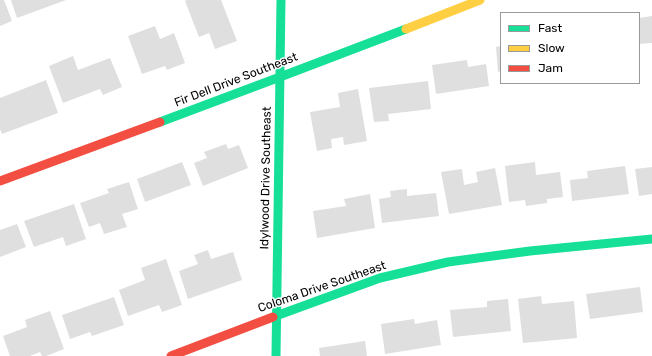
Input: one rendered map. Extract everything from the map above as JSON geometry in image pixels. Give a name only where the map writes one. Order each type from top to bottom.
[{"type":"street","name":"Idylwood Drive Southeast","points":[[276,356],[281,0]]},
{"type":"street","name":"Fir Dell Drive Southeast","points":[[0,181],[280,77],[480,0]]},
{"type":"street","name":"Coloma Drive Southeast","points":[[171,356],[380,278],[448,262],[530,251],[652,240]]},
{"type":"building","points":[[0,0],[4,0],[12,21],[0,26]]},
{"type":"building","points":[[11,0],[66,0],[17,18]]},
{"type":"building","points":[[221,0],[237,41],[215,49],[209,33],[199,37],[185,1]]},
{"type":"building","points":[[652,16],[652,43],[640,44],[640,18]]},
{"type":"building","points":[[155,26],[160,39],[174,33],[185,63],[167,70],[165,66],[142,74],[128,36]]},
{"type":"building","points":[[500,46],[500,71],[498,72],[496,47]]},
{"type":"building","points":[[73,56],[78,70],[110,58],[122,87],[103,95],[100,89],[63,103],[49,66]]},
{"type":"building","points":[[467,60],[468,67],[486,64],[489,86],[436,94],[432,65]]},
{"type":"building","points":[[46,80],[58,113],[2,134],[0,129],[0,98]]},
{"type":"building","points":[[428,81],[431,109],[388,114],[389,121],[374,122],[369,88]]},
{"type":"building","points":[[358,89],[367,141],[344,145],[343,137],[331,139],[332,148],[317,151],[310,112],[340,107],[338,93]]},
{"type":"building","points":[[226,144],[228,149],[239,145],[248,168],[203,186],[194,163],[207,158],[204,152]]},
{"type":"building","points":[[182,162],[191,185],[145,202],[137,179]]},
{"type":"building","points":[[535,162],[536,175],[560,172],[563,197],[547,199],[547,203],[526,206],[525,200],[509,202],[505,166]]},
{"type":"building","points":[[625,166],[629,194],[572,201],[570,180],[588,178],[587,171]]},
{"type":"building","points":[[652,167],[652,194],[639,196],[635,169]]},
{"type":"building","points":[[495,168],[502,205],[449,214],[441,172],[462,169],[464,185],[478,182],[476,172]]},
{"type":"building","points":[[129,182],[138,209],[122,214],[127,227],[104,234],[100,223],[89,227],[80,203],[109,193],[107,189]]},
{"type":"building","points":[[407,189],[407,196],[436,193],[439,216],[382,223],[379,199],[391,197],[390,191]]},
{"type":"building","points":[[370,194],[375,228],[317,238],[313,211],[346,206],[344,199]]},
{"type":"building","points":[[74,204],[86,239],[66,246],[63,237],[34,247],[24,221]]},
{"type":"building","points":[[17,224],[26,247],[0,257],[0,230]]},
{"type":"building","points":[[208,250],[211,259],[233,252],[242,280],[188,299],[179,271],[198,264],[194,255]]},
{"type":"building","points":[[166,259],[182,305],[162,312],[159,305],[128,316],[119,290],[145,280],[141,268]]},
{"type":"building","points":[[640,287],[643,312],[590,319],[586,294]]},
{"type":"building","points":[[541,296],[542,304],[574,301],[577,338],[523,343],[518,299]]},
{"type":"building","points":[[114,297],[124,325],[92,336],[90,332],[70,339],[62,315]]},
{"type":"building","points":[[508,299],[511,331],[453,337],[450,310],[487,307],[487,301]]},
{"type":"building","points":[[50,311],[64,349],[46,356],[42,356],[40,352],[30,356],[10,356],[3,336],[27,327],[25,320]]},
{"type":"building","points":[[414,319],[415,324],[437,320],[441,345],[385,354],[381,324]]},
{"type":"building","points":[[365,341],[367,356],[320,356],[319,348]]},
{"type":"traffic: fast","points":[[276,356],[281,0]]},
{"type":"traffic: fast","points":[[160,122],[406,29]]},
{"type":"traffic: fast","points":[[273,317],[380,278],[448,262],[530,251],[652,239]]},
{"type":"traffic: slow","points":[[406,29],[480,0]]},
{"type":"traffic: jam","points":[[0,181],[160,122]]},
{"type":"traffic: jam","points":[[171,356],[273,317]]}]
